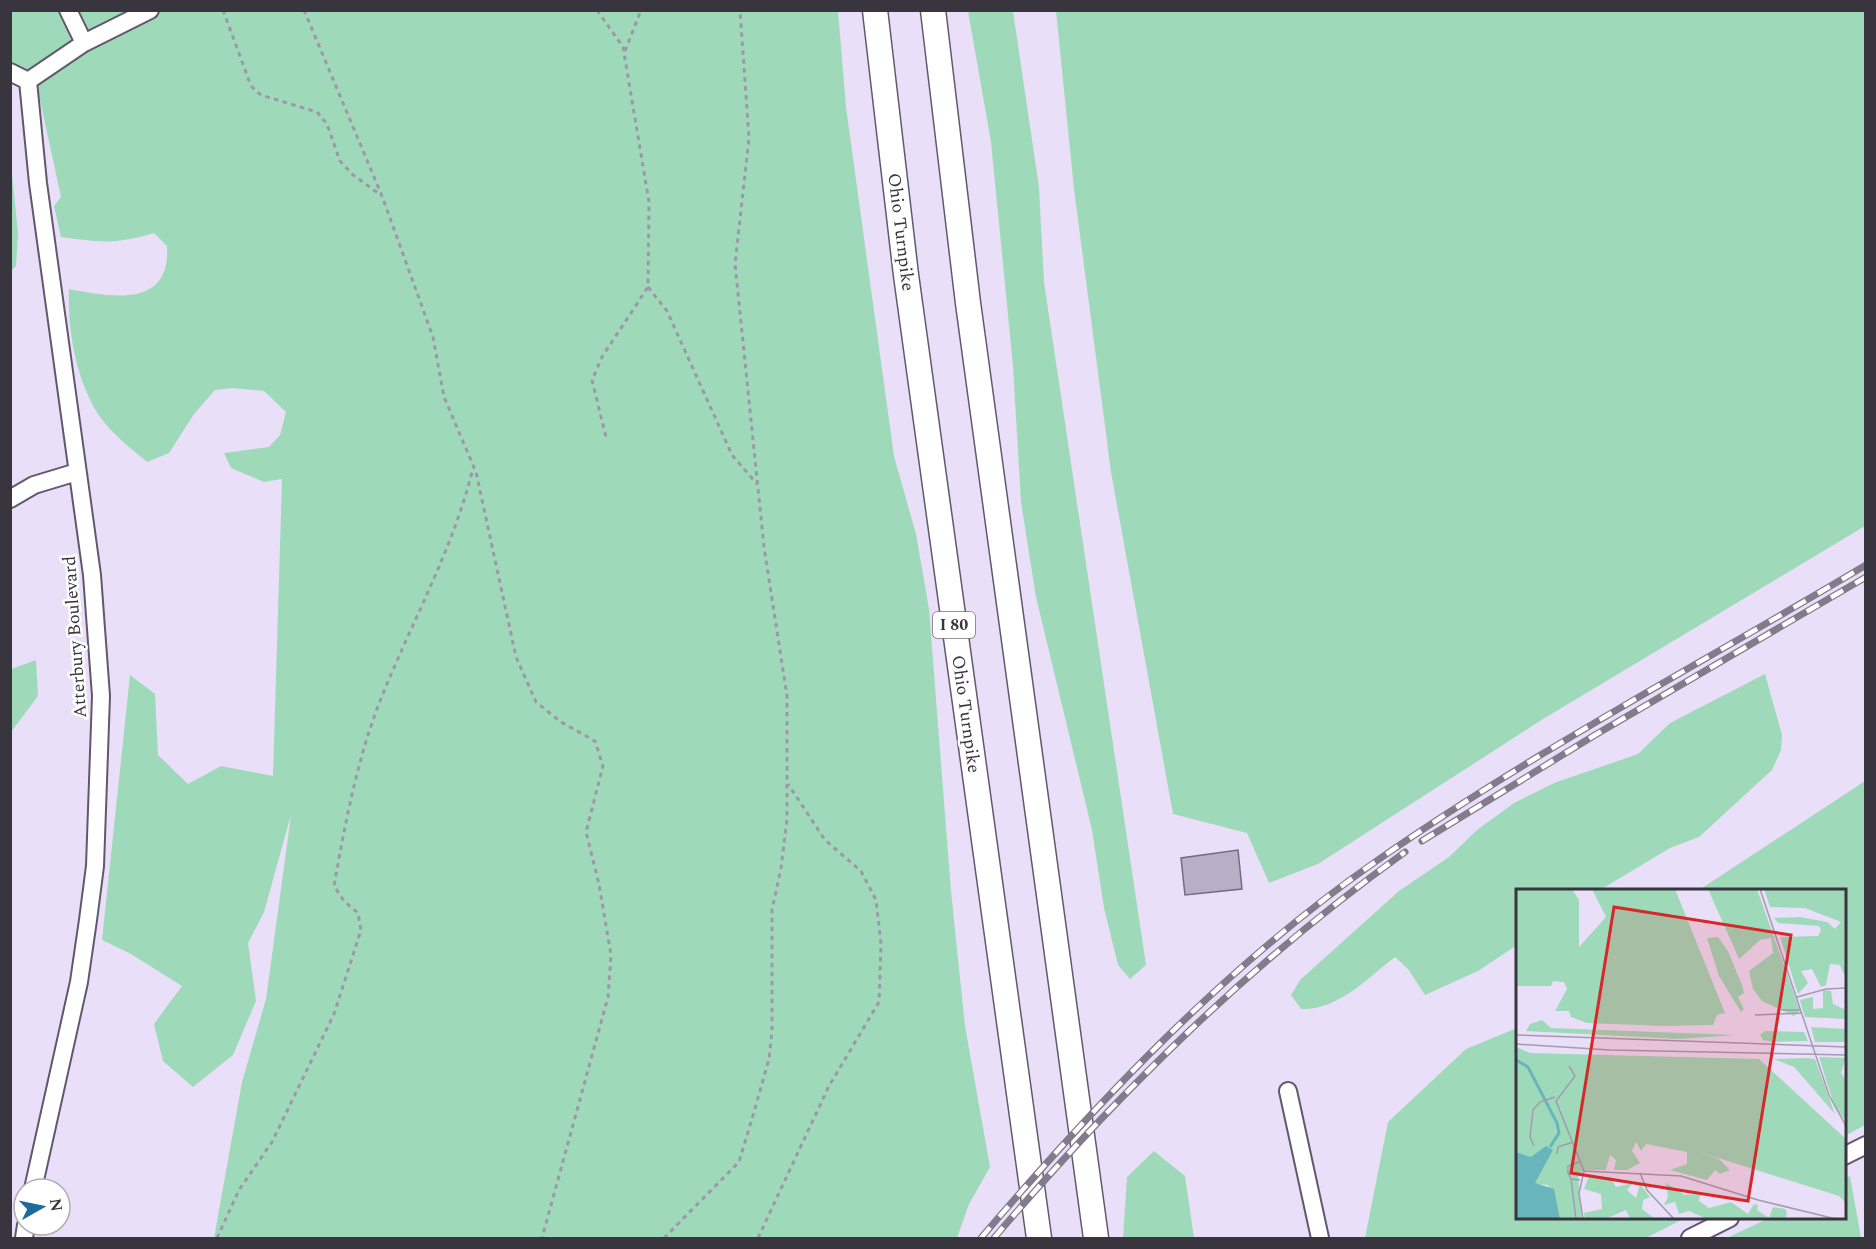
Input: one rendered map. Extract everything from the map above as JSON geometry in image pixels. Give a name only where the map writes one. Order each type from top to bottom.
[{"type":"highway","name":"Ohio Turnpike","points":[[875,10],[906,274],[1039,1239]]},
{"type":"highway","points":[[933,10],[968,303],[1096,1239]]},
{"type":"street","points":[[68,10],[84,43]]},
{"type":"street","points":[[10,72],[28,81],[84,43],[150,10]]},
{"type":"street","name":"Atterbury Boulevard","points":[[28,81],[36,172],[92,575],[101,696],[95,866],[79,982],[36,1177]]},
{"type":"street","points":[[10,499],[34,485],[77,472]]},
{"type":"street","points":[[1288,1091],[1320,1239]]},
{"type":"street","points":[[1846,1155],[1866,1145]]},
{"type":"street","points":[[1690,1239],[1728,1219]]},
{"type":"path","points":[[222,10],[251,86],[261,95],[317,112],[327,124],[340,161],[352,174],[382,196]]},
{"type":"path","points":[[304,10],[382,196],[433,337],[444,398],[473,466],[516,657],[536,702],[561,722],[595,741],[603,766],[586,832],[599,884],[611,955],[608,997],[542,1239]]},
{"type":"path","points":[[597,10],[624,52],[649,202],[648,287],[608,348],[592,380],[606,437]]},
{"type":"path","points":[[624,52],[641,10]]},
{"type":"path","points":[[664,1239],[739,1162],[769,1059],[772,1030],[771,910],[782,859],[787,782],[788,696],[764,547],[735,264],[749,138],[740,10]]},
{"type":"path","points":[[648,287],[667,311],[732,454],[758,485]]},
{"type":"path","points":[[217,1239],[239,1190],[278,1131],[334,1014],[361,930],[358,913],[344,901],[334,886],[348,807],[380,702],[462,511],[473,466]]},
{"type":"path","points":[[758,1239],[829,1086],[879,1002],[881,944],[876,900],[861,871],[825,840],[787,782]]},
{"type":"green space","points":[[10,11],[838,11],[846,107],[894,456],[916,534],[929,609],[951,891],[965,1026],[990,1167],[969,1204],[957,1238],[214,1238],[242,1082],[266,999],[291,815],[264,912],[248,943],[256,1001],[233,1055],[193,1087],[163,1061],[154,1024],[182,986],[131,954],[102,940],[130,675],[155,694],[158,755],[188,784],[221,766],[273,776],[282,479],[264,482],[231,468],[224,453],[269,447],[280,435],[286,412],[264,391],[233,388],[215,390],[194,414],[169,453],[147,462],[113,432],[98,414],[82,381],[77,362],[70,324],[69,289],[120,296],[149,289],[159,280],[166,266],[167,246],[154,233],[108,241],[61,237],[54,206],[61,197],[37,86],[11,68]]},
{"type":"green space","points":[[968,11],[1013,11],[1039,187],[1044,282],[1146,965],[1130,979],[1118,965],[1104,908],[1092,830],[1036,597],[1021,502],[1013,366],[991,142]]},
{"type":"green space","points":[[1056,11],[1865,11],[1865,526],[1543,719],[1318,864],[1269,883],[1247,833],[1173,814],[1111,472],[1074,189]]},
{"type":"green space","points":[[11,163],[18,233],[16,266],[11,271]]},
{"type":"green space","points":[[36,660],[38,696],[11,732],[11,669]]},
{"type":"green space","points":[[1765,674],[1782,735],[1781,750],[1772,770],[1699,837],[1670,848],[1602,889],[1516,889],[1516,946],[1478,971],[1425,995],[1408,969],[1395,957],[1340,999],[1315,1008],[1301,1009],[1291,995],[1300,980],[1399,891],[1449,857],[1477,830],[1514,803],[1554,783],[1638,754],[1670,723]]},
{"type":"green space","points":[[1865,781],[1865,1125],[1846,1135],[1846,889],[1701,889]]},
{"type":"green space","points":[[1516,1028],[1516,1219],[1683,1219],[1646,1238],[1365,1238],[1388,1122],[1466,1049]]},
{"type":"green space","points":[[1154,1151],[1185,1176],[1194,1238],[1123,1238],[1127,1177]]},
{"type":"green space","points":[[1850,1176],[1861,1238],[1727,1238],[1767,1219],[1846,1219],[1846,1178]]},
{"type":"building","points":[[1238,850],[1242,889],[1185,895],[1181,858]]},
{"type":"railway","points":[[981,1238],[1071,1136],[1166,1038],[1267,946],[1320,903],[1375,862],[1494,783],[1866,565]]},
{"type":"railway","points":[[1422,841],[1595,735],[1866,577]]},
{"type":"railway","points":[[994,1238],[1041,1184],[1137,1082],[1239,985],[1292,939],[1405,852]]}]
